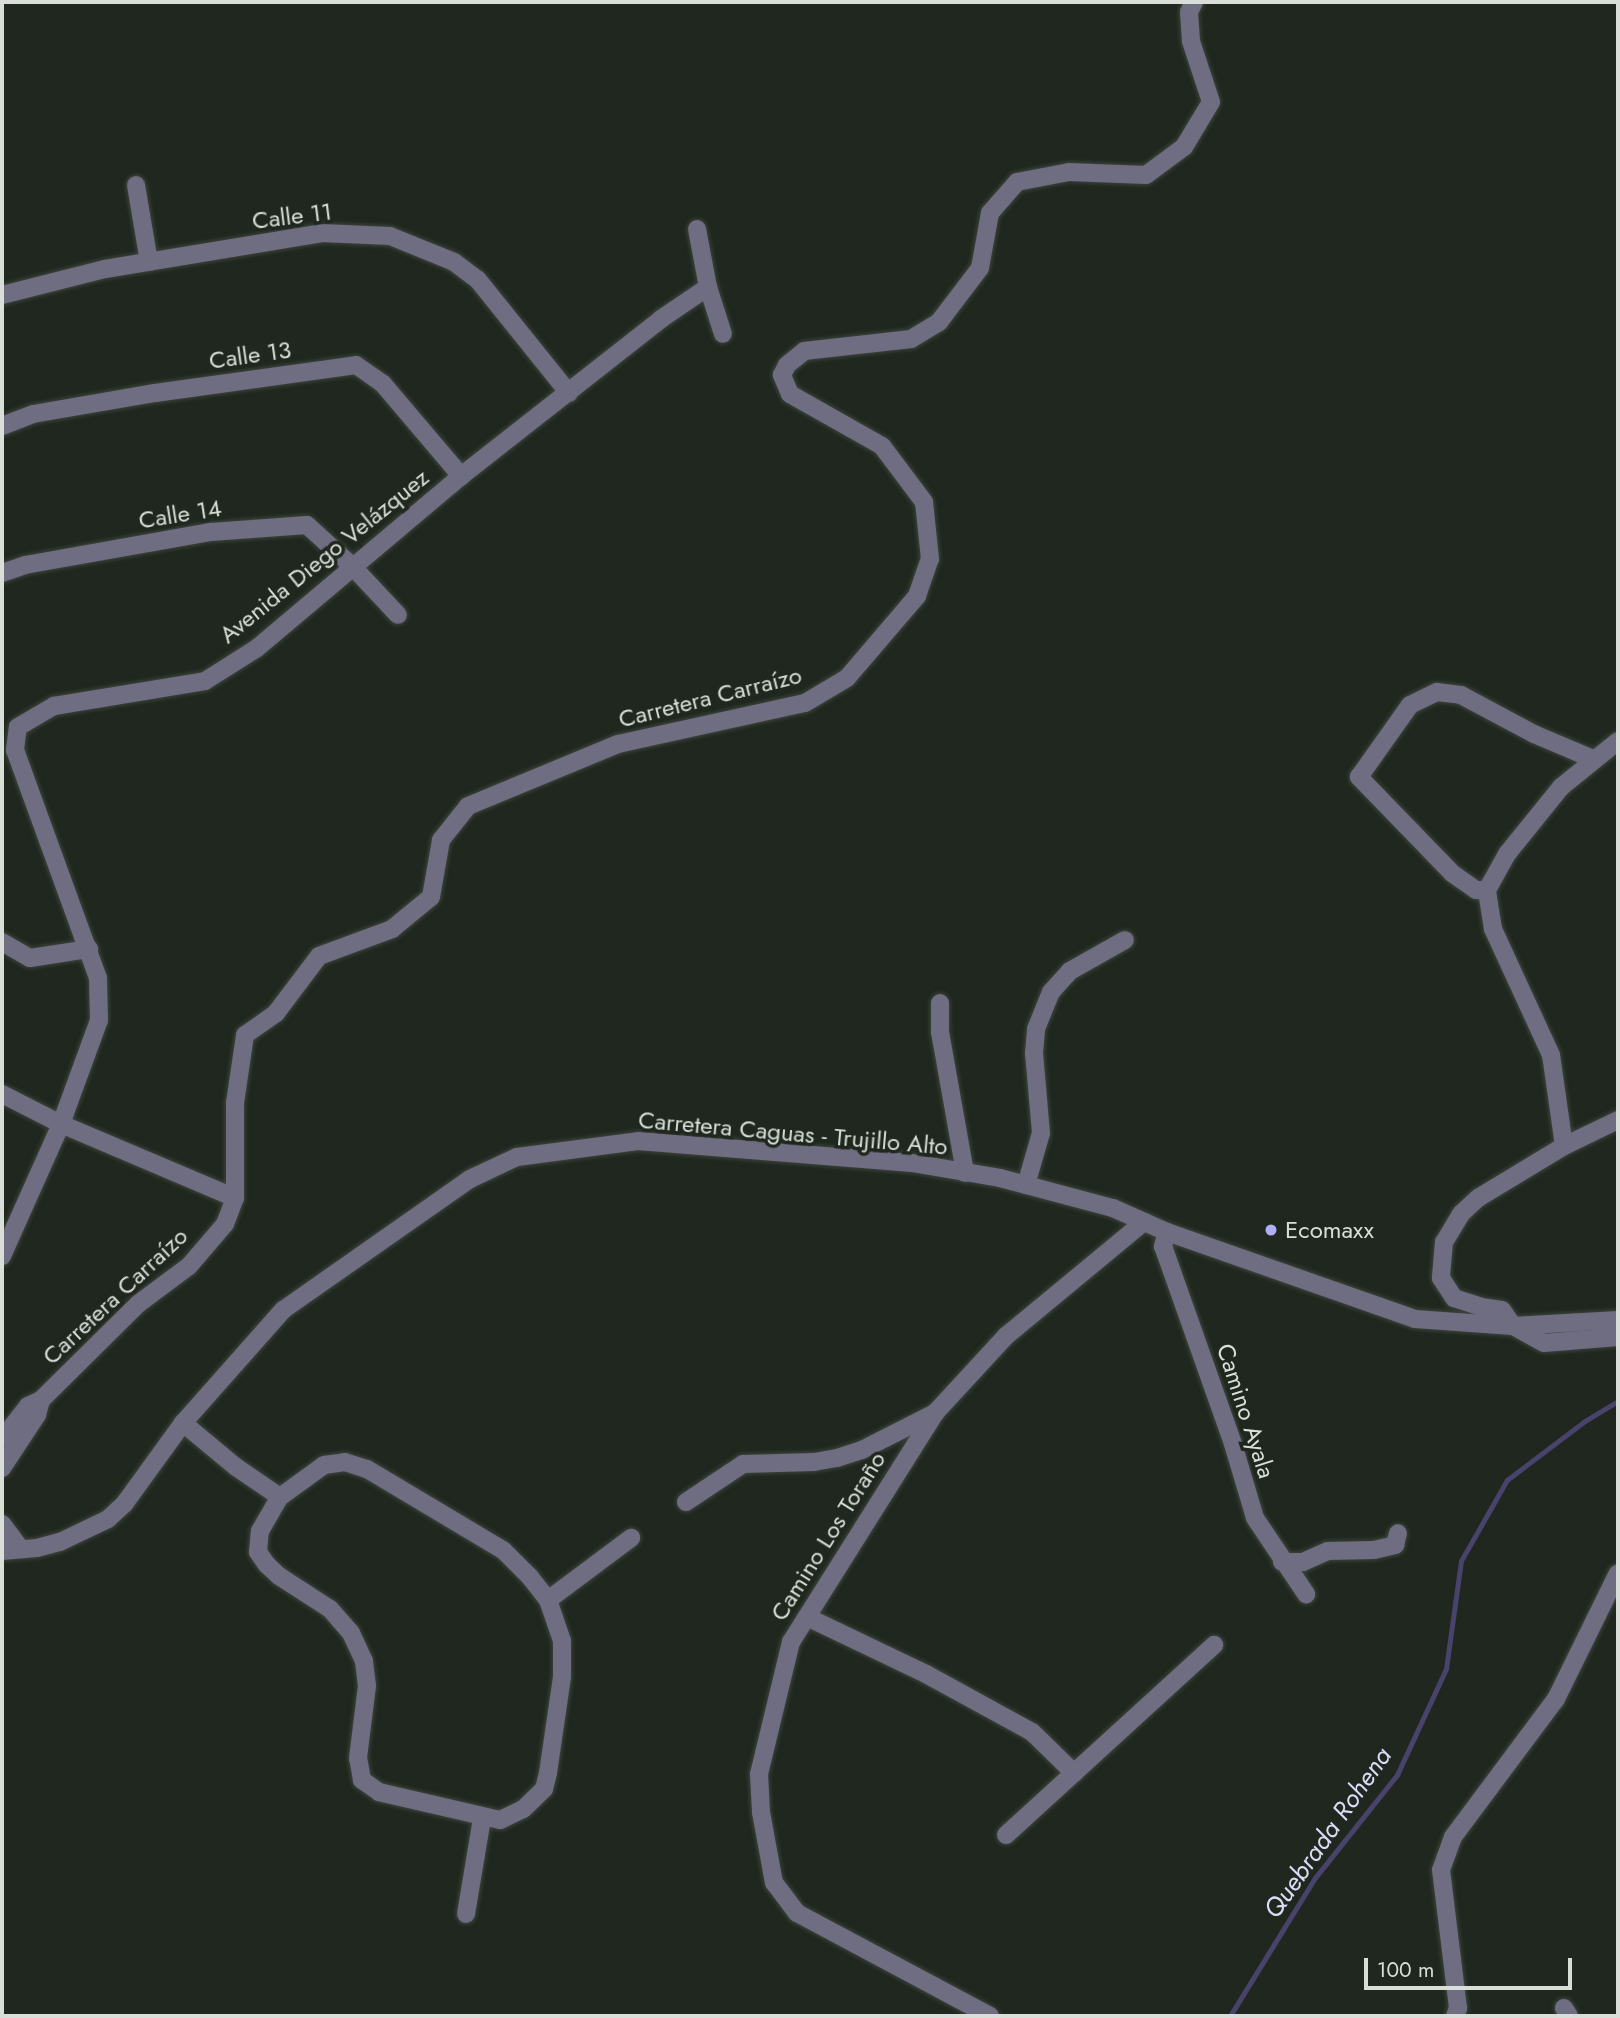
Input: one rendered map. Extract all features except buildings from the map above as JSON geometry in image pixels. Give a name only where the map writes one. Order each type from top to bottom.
[{"type":"street","name":"Carretera Carraízo","points":[[2,1468],[37,1415],[41,1400],[138,1304],[189,1266],[225,1224],[234,1198],[235,1103],[245,1035],[276,1013],[319,956],[392,929],[431,897],[441,840],[468,806],[618,744],[806,703],[846,678],[917,596],[930,559],[924,502],[882,446],[790,394],[782,375],[787,365],[804,351],[911,339],[939,322],[980,268],[990,213],[1017,182],[1069,173],[1146,175],[1184,147],[1211,102],[1191,41],[1189,12],[1194,2]]},
{"type":"street","points":[[136,185],[149,262]]},
{"type":"street","points":[[696,229],[708,287],[723,334]]},
{"type":"street","name":"Calle 11","points":[[2,295],[105,269],[322,233],[390,236],[454,262],[478,281],[569,393]]},
{"type":"street","name":"Avenida Diego Velázquez","points":[[2,1256],[61,1124],[99,1020],[98,978],[15,750],[18,727],[54,706],[205,681],[257,648],[461,476],[661,319],[708,287]]},
{"type":"street","name":"Calle 13","points":[[2,426],[33,414],[155,393],[356,365],[383,384],[461,476]]},
{"type":"street","name":"Calle 14","points":[[2,573],[24,565],[211,532],[307,525],[352,566],[398,615]]},
{"type":"street","points":[[1487,890],[1476,890],[1452,873],[1359,777],[1410,705],[1437,692],[1461,695],[1534,734],[1593,759]]},
{"type":"street","points":[[1564,1146],[1551,1055],[1493,929],[1487,890],[1507,853],[1562,787],[1593,759],[1617,743]]},
{"type":"street","points":[[1026,1185],[1041,1133],[1034,1053],[1037,1030],[1051,992],[1070,971],[1125,940]]},
{"type":"street","points":[[2,942],[30,958],[89,949]]},
{"type":"street","points":[[940,1003],[940,1032],[965,1172]]},
{"type":"street","points":[[2,1094],[61,1124],[234,1198]]},
{"type":"street","points":[[1618,1120],[1564,1146],[1478,1198],[1461,1214],[1444,1242],[1441,1278],[1454,1298],[1481,1307],[1502,1310],[1513,1326],[1618,1320]]},
{"type":"street","name":"Carretera Caguas - Trujillo Alto","points":[[2,1551],[60,1542],[108,1520],[125,1503],[183,1423],[283,1310],[470,1179],[517,1157],[638,1141],[912,1163],[1026,1185],[1112,1208],[1167,1232],[1415,1319],[1513,1326],[1544,1343],[1618,1337]]},
{"type":"street","name":"Camino Los Toraño","points":[[990,2016],[797,1913],[774,1883],[761,1812],[759,1774],[790,1642],[935,1413],[1006,1336],[1144,1222]]},
{"type":"street","name":"Camino Ayala","points":[[1167,1232],[1163,1246],[1233,1444],[1255,1518],[1306,1594]]},
{"type":"street","points":[[2,1439],[29,1406],[41,1400]]},
{"type":"street","points":[[686,1502],[743,1464],[764,1461],[814,1462],[837,1458],[862,1450],[935,1413]]},
{"type":"street","points":[[183,1423],[280,1497]]},
{"type":"street","points":[[345,1462],[367,1469],[503,1550],[548,1600],[562,1641],[562,1677],[544,1789],[523,1809],[500,1820],[482,1818],[379,1792],[362,1780],[358,1758],[367,1686],[364,1661],[351,1633],[330,1609],[279,1576],[267,1565],[258,1552],[260,1531],[280,1497],[324,1465],[345,1462]]},
{"type":"street","points":[[2,1524],[21,1549],[2,1559]]},
{"type":"street","points":[[1282,1562],[1303,1562],[1328,1551],[1374,1550],[1395,1545],[1398,1533]]},
{"type":"street","points":[[548,1600],[631,1538]]},
{"type":"street","points":[[1455,2016],[1458,2008],[1441,1870],[1453,1837],[1556,1699],[1618,1573]]},
{"type":"street","points":[[807,1616],[926,1674],[1032,1731],[1073,1773]]},
{"type":"street","points":[[1006,1835],[1214,1645]]},
{"type":"street","points":[[466,1914],[482,1818]]},
{"type":"waterway","name":"Quebrada Rohena","points":[[1230,2016],[1315,1878],[1397,1775],[1446,1669],[1461,1561],[1507,1480],[1585,1421],[1618,1401]]},
{"type":"place","name":"Ecomaxx","points":[[1271,1230]]}]
